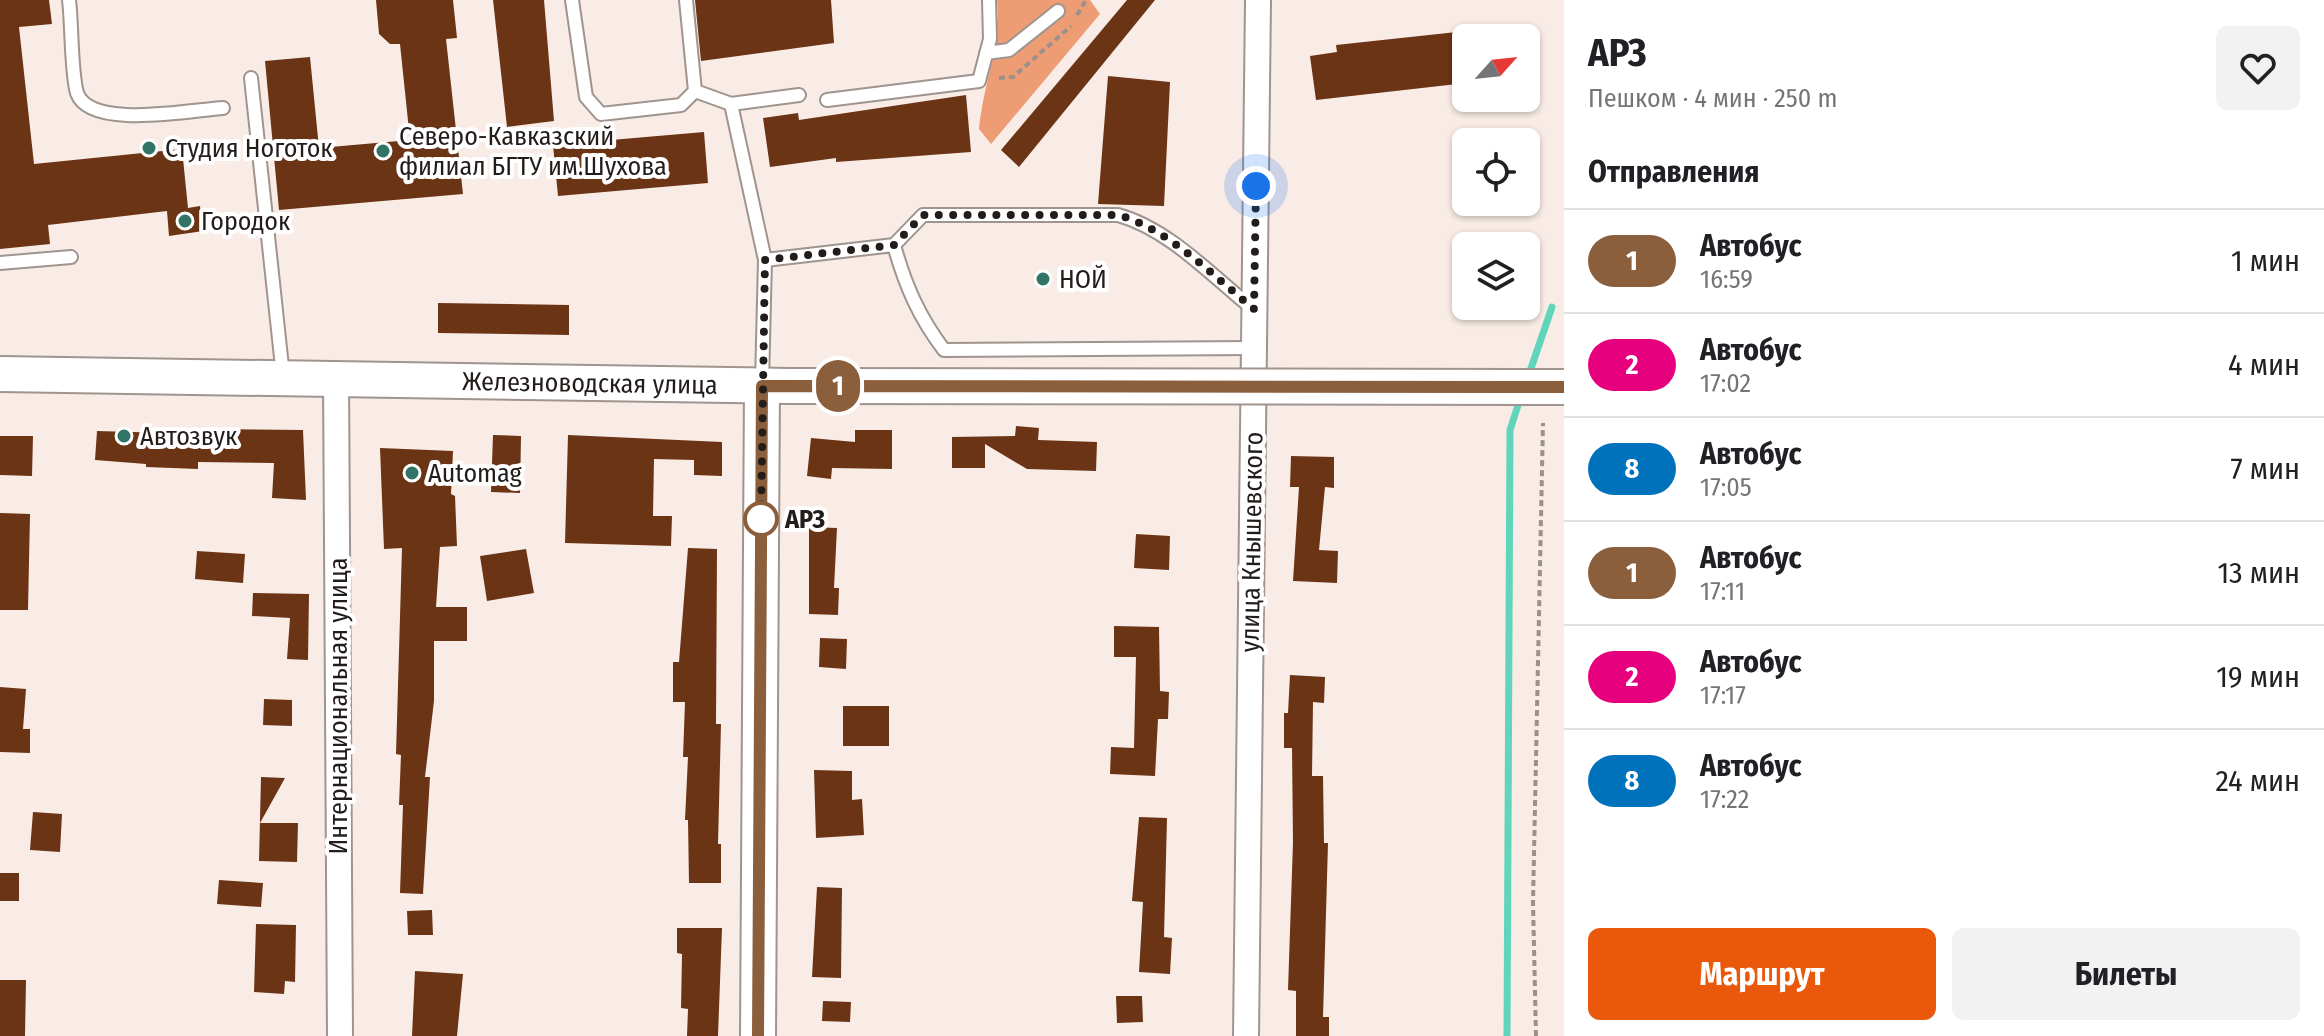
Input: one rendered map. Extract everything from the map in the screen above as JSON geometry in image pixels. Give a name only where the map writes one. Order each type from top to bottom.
[{"type":"main road","name":"Железноводская улица","points":[[0,374],[336,376],[776,386],[1564,387]]},
{"type":"main road","points":[[758,1036],[776,386]]},
{"type":"street","name":"улица Кнышевского","points":[[1246,1036],[1258,0]]},
{"type":"street","name":"Интернациональная улица","points":[[336,376],[340,1036]]},
{"type":"lane","points":[[69,0],[78,94],[93,111],[118,115],[223,108]]},
{"type":"lane","points":[[572,0],[586,97],[601,114],[681,105],[695,91]]},
{"type":"lane","points":[[686,0],[695,91]]},
{"type":"lane","points":[[827,100],[979,81],[986,53],[989,0]]},
{"type":"lane","points":[[986,53],[1009,50],[1058,11]]},
{"type":"lane","points":[[251,78],[283,376]]},
{"type":"lane","points":[[695,91],[731,104],[799,95]]},
{"type":"lane","points":[[731,104],[765,260],[776,386]]},
{"type":"lane","points":[[765,260],[894,245],[923,215],[1118,215],[1140,221],[1254,309]]},
{"type":"lane","points":[[894,245],[904,280],[922,322],[944,350],[1254,348]]},
{"type":"lane","points":[[0,263],[71,257]]},
{"type":"path","points":[[1536,1036],[1533,902],[1543,423]]},
{"type":"shaded area","points":[[997,0],[1090,0],[1100,14],[991,144],[979,129],[994,49]]},
{"type":"building","points":[[0,0],[49,0],[52,24],[19,27],[34,164],[182,149],[188,208],[200,206],[203,231],[169,236],[167,211],[48,225],[50,244],[0,249]]},
{"type":"building","points":[[376,0],[453,0],[457,38],[446,39],[463,194],[279,210],[265,61],[310,57],[319,148],[410,140],[400,44],[390,44],[379,34]]},
{"type":"building","points":[[493,0],[544,0],[554,121],[507,127]]},
{"type":"building","points":[[695,0],[831,0],[834,43],[701,61]]},
{"type":"building","points":[[1127,0],[1155,0],[1019,167],[1001,150]]},
{"type":"building","points":[[1452,33],[1452,85],[1316,100],[1310,56],[1337,52],[1336,45]]},
{"type":"building","points":[[1108,76],[1170,82],[1164,206],[1098,204]]},
{"type":"building","points":[[966,95],[971,152],[836,162],[836,158],[770,167],[763,118],[798,113],[799,120]]},
{"type":"building","points":[[704,132],[708,183],[558,196],[553,145]]},
{"type":"building","points":[[438,303],[569,305],[569,335],[438,333]]},
{"type":"building","points":[[1016,426],[1039,428],[1038,440],[1097,442],[1096,471],[1027,469],[985,444],[985,468],[952,468],[952,437],[1015,436]]},
{"type":"building","points":[[204,429],[303,430],[306,500],[272,498],[274,463],[198,462],[198,469],[146,467],[146,464],[95,460],[97,431],[204,434]]},
{"type":"building","points":[[855,430],[892,430],[892,469],[832,468],[831,479],[807,476],[811,438],[855,442]]},
{"type":"building","points":[[493,435],[521,436],[520,493],[491,492]]},
{"type":"building","points":[[568,435],[722,442],[722,476],[694,475],[694,460],[654,459],[653,516],[672,516],[671,546],[565,543]]},
{"type":"building","points":[[0,436],[33,436],[32,476],[0,475]]},
{"type":"building","points":[[380,448],[453,451],[451,494],[455,496],[457,546],[440,547],[436,607],[467,607],[467,641],[434,641],[434,701],[425,777],[430,777],[423,894],[400,893],[403,805],[399,805],[401,755],[396,754],[402,548],[384,549]]},
{"type":"building","points":[[1291,456],[1334,457],[1334,488],[1325,487],[1319,550],[1338,551],[1337,583],[1293,581],[1299,487],[1290,487]]},
{"type":"building","points":[[0,513],[30,514],[28,610],[0,610]]},
{"type":"building","points":[[809,527],[837,528],[834,588],[839,588],[838,615],[809,614]]},
{"type":"building","points":[[1136,534],[1170,536],[1169,570],[1134,568]]},
{"type":"building","points":[[688,548],[717,549],[716,724],[721,724],[718,844],[721,844],[721,883],[689,883],[688,820],[685,820],[688,757],[683,757],[685,702],[673,702],[673,662],[679,662]]},
{"type":"building","points":[[526,549],[534,593],[487,601],[480,556]]},
{"type":"building","points":[[197,551],[245,554],[243,583],[195,579]]},
{"type":"building","points":[[253,593],[309,594],[308,660],[287,659],[290,618],[252,616]]},
{"type":"building","points":[[1114,626],[1159,627],[1160,691],[1169,692],[1168,719],[1158,719],[1155,776],[1110,774],[1111,747],[1134,748],[1136,657],[1114,657]]},
{"type":"building","points":[[820,638],[847,639],[846,669],[819,667]]},
{"type":"building","points":[[1290,675],[1325,677],[1324,703],[1313,702],[1312,776],[1323,776],[1324,843],[1328,843],[1323,1017],[1329,1017],[1329,1036],[1296,1036],[1296,991],[1288,990],[1293,842],[1292,748],[1284,748],[1284,713],[1288,713]]},
{"type":"building","points":[[0,687],[26,689],[23,729],[30,729],[30,753],[0,752]]},
{"type":"building","points":[[264,699],[292,700],[292,726],[263,725]]},
{"type":"building","points":[[843,706],[889,706],[889,746],[843,746]]},
{"type":"building","points":[[814,770],[852,771],[852,800],[862,799],[864,835],[816,838]]},
{"type":"building","points":[[261,777],[285,778],[260,823],[298,823],[297,862],[259,861]]},
{"type":"building","points":[[33,812],[62,814],[60,852],[30,850]]},
{"type":"building","points":[[1139,817],[1167,818],[1164,937],[1172,938],[1170,974],[1139,972],[1143,902],[1132,901]]},
{"type":"building","points":[[0,873],[19,873],[19,901],[0,901]]},
{"type":"building","points":[[219,880],[263,883],[261,907],[217,904]]},
{"type":"building","points":[[817,887],[842,888],[841,978],[812,977]]},
{"type":"building","points":[[432,910],[433,935],[408,935],[407,911]]},
{"type":"building","points":[[256,924],[296,925],[295,982],[285,981],[284,994],[254,992]]},
{"type":"building","points":[[677,928],[722,928],[718,1036],[687,1036],[688,1009],[681,1008],[682,954],[677,953]]},
{"type":"building","points":[[415,971],[463,974],[457,1036],[412,1036]]},
{"type":"building","points":[[0,980],[26,980],[25,1036],[0,1036]]},
{"type":"building","points":[[1116,996],[1142,996],[1143,1022],[1117,1023]]},
{"type":"building","points":[[823,1001],[851,1002],[850,1022],[822,1021]]},
{"type":"waterway","points":[[1528,377],[1552,307]]},
{"type":"waterway","points":[[1507,1036],[1510,430],[1521,396]]},
{"type":"bus line","name":"1","points":[[758,1036],[762,386],[1564,387]]},
{"type":"place","name":"Студия Ноготок","points":[[149,148]]},
{"type":"place","name":"Северо-Кавказский филиал БГТУ им.Шухова","points":[[383,151]]},
{"type":"place","name":"Городок","points":[[185,221]]},
{"type":"place","name":"НОЙ","points":[[1043,279]]},
{"type":"place","name":"Автозвук","points":[[124,436]]},
{"type":"place","name":"Automag","points":[[412,473]]},
{"type":"place","name":"АРЗ","points":[[761,519]]},
{"type":"route","points":[[761,519],[765,260],[894,245],[923,215],[1118,215],[1140,221],[1254,309],[1256,186]]}]
